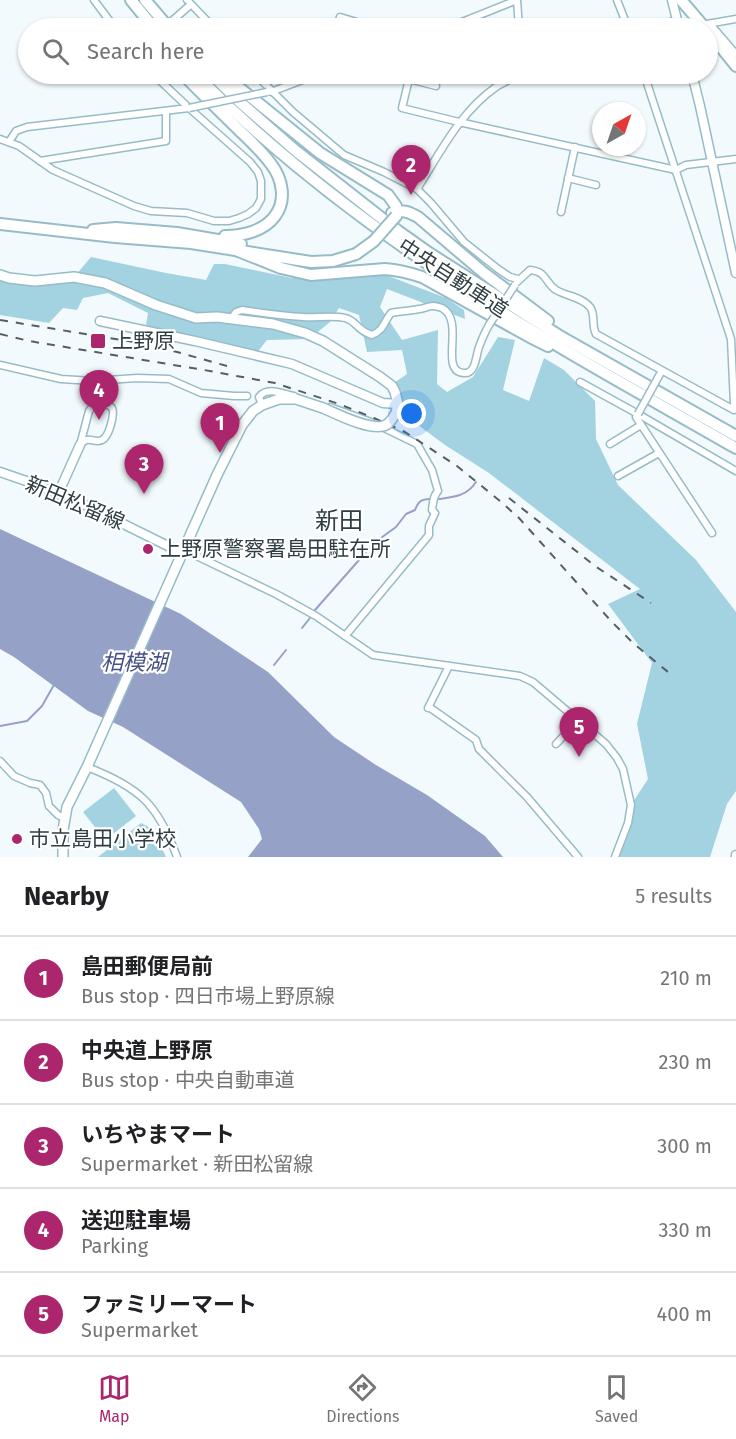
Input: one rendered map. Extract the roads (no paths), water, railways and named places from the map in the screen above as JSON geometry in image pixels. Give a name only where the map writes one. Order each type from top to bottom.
[{"type":"highway","points":[[124,0],[138,18]]},
{"type":"highway","points":[[130,0],[145,18]]},
{"type":"highway","points":[[145,0],[160,18]]},
{"type":"highway","points":[[681,0],[698,18]]},
{"type":"highway","points":[[718,43],[736,66]]},
{"type":"highway","points":[[193,84],[271,164],[277,174],[282,198],[280,208],[274,217],[262,227],[234,236],[207,237]]},
{"type":"highway","name":"中央自動車道","points":[[205,84],[284,156],[360,215],[461,286],[605,373],[736,448]]},
{"type":"highway","name":"中央自動車道","points":[[221,84],[296,151],[398,231],[558,335],[736,436]]},
{"type":"highway","points":[[234,84],[320,153],[388,195],[393,200],[395,214]]},
{"type":"highway","points":[[0,222],[115,237],[191,243],[311,262],[333,261],[354,252],[374,241],[395,214],[407,211],[418,217],[516,298],[675,402]]},
{"type":"highway","points":[[0,222],[80,230],[116,228],[177,233],[306,256],[354,252]]},
{"type":"highway","points":[[236,250],[271,264],[311,275],[385,269],[422,277],[530,338],[605,373]]},
{"type":"main road","points":[[672,0],[676,18]]},
{"type":"main road","points":[[694,84],[736,273]]},
{"type":"main road","points":[[0,275],[35,281],[74,277],[105,283],[156,305],[196,318],[217,317],[273,324],[305,333],[323,341],[392,386],[397,408],[389,423],[382,427],[373,427],[323,408],[286,398],[262,405],[253,411],[242,425],[87,767],[70,799],[64,818],[63,857]]},
{"type":"main road","points":[[100,321],[292,364],[397,408]]},
{"type":"main road","points":[[58,494],[80,446]]},
{"type":"main road","name":"新田松留線","points":[[0,472],[79,502],[183,551]]},
{"type":"street","points":[[94,0],[108,18]]},
{"type":"street","points":[[472,18],[517,0],[518,18]]},
{"type":"street","points":[[617,0],[624,18]]},
{"type":"street","points":[[174,18],[189,3],[204,18]]},
{"type":"street","points":[[718,24],[736,19]]},
{"type":"street","points":[[718,38],[736,54]]},
{"type":"street","points":[[0,139],[19,146],[53,170],[134,206],[151,211],[187,213],[213,221],[229,221],[249,214],[261,199],[261,181],[258,172],[250,162],[164,84]]},
{"type":"street","points":[[263,84],[269,92],[344,155],[417,189],[464,242],[516,282]]},
{"type":"street","points":[[9,142],[16,131],[27,127],[189,108],[269,92],[291,84]]},
{"type":"street","points":[[408,84],[402,108],[459,122],[676,170],[687,165],[736,159]]},
{"type":"street","points":[[428,84],[436,86]]},
{"type":"street","points":[[417,189],[459,122],[483,97],[502,84]]},
{"type":"street","points":[[231,319],[236,312],[242,310],[287,316],[343,317],[353,321],[360,330],[372,335],[381,330],[391,313],[440,306],[445,310],[453,327],[451,358],[453,365],[457,371],[468,373],[472,369],[489,325],[516,282],[530,270],[537,271],[544,275],[555,289],[588,304],[593,314],[593,329],[596,334],[661,373],[734,410],[736,408],[731,339],[647,84]]},
{"type":"street","points":[[40,161],[166,141],[166,111]]},
{"type":"street","points":[[561,212],[575,147]]},
{"type":"street","points":[[568,178],[596,185]]},
{"type":"street","points":[[0,365],[61,379],[93,381],[137,378],[169,379],[201,393],[247,396]]},
{"type":"street","points":[[661,373],[636,417],[712,533]]},
{"type":"street","points":[[580,382],[736,471]]},
{"type":"street","points":[[262,405],[259,397],[267,390],[310,399],[347,413],[417,444],[432,470],[438,491],[434,495],[432,510],[435,513],[429,526],[429,536],[345,636]]},
{"type":"street","points":[[108,405],[112,408],[106,438],[100,441],[88,439],[80,446],[92,407],[108,405]]},
{"type":"street","points":[[610,444],[641,425]]},
{"type":"street","points":[[618,476],[659,453]]},
{"type":"street","points":[[183,551],[276,594],[316,616],[373,655],[527,678],[579,720],[606,744],[617,758],[631,805],[628,823],[615,857]]},
{"type":"street","points":[[449,666],[428,708],[476,740],[479,749],[527,797],[578,857]]},
{"type":"street","points":[[556,744],[579,720]]},
{"type":"street","points":[[0,762],[14,776],[40,785],[46,793],[50,806],[64,818]]},
{"type":"street","points":[[87,767],[122,782],[145,799],[165,827],[177,857]]},
{"type":"water","name":"相模湖","points":[[0,529],[181,614],[268,672],[334,737],[427,795],[485,836],[503,857],[248,857],[262,839],[259,829],[241,802],[123,727],[88,711],[0,649]]},
{"type":"waterway","points":[[439,499],[464,493],[476,482]]},
{"type":"waterway","points":[[315,610],[374,543],[396,527],[406,514],[415,510],[420,502],[430,499]]},
{"type":"waterway","points":[[302,628],[310,618]]},
{"type":"waterway","points":[[274,665],[286,650]]},
{"type":"waterway","points":[[0,726],[27,721],[42,706],[55,683]]},
{"type":"railway","points":[[0,320],[152,345],[227,366]]},
{"type":"railway","points":[[0,334],[29,341],[275,383],[339,404],[405,432],[457,466],[519,518],[611,621],[633,643],[674,677]]},
{"type":"railway","points":[[509,498],[595,566],[651,603]]},
{"type":"place","name":"中央道上野原","points":[[411,195]]},
{"type":"place","name":"上野原","points":[[98,341]]},
{"type":"place","name":"送迎駐車場","points":[[99,420]]},
{"type":"place","name":"島田郵便局前","points":[[220,453]]},
{"type":"place","name":"いちやまマート","points":[[144,494]]},
{"type":"place","name":"上野原警察署島田駐在所","points":[[148,549]]},
{"type":"place","name":"ファミリーマート","points":[[579,757]]},
{"type":"place","name":"市立島田小学校","points":[[17,839]]},
{"type":"district","name":"新田","points":[[339,521]]}]
